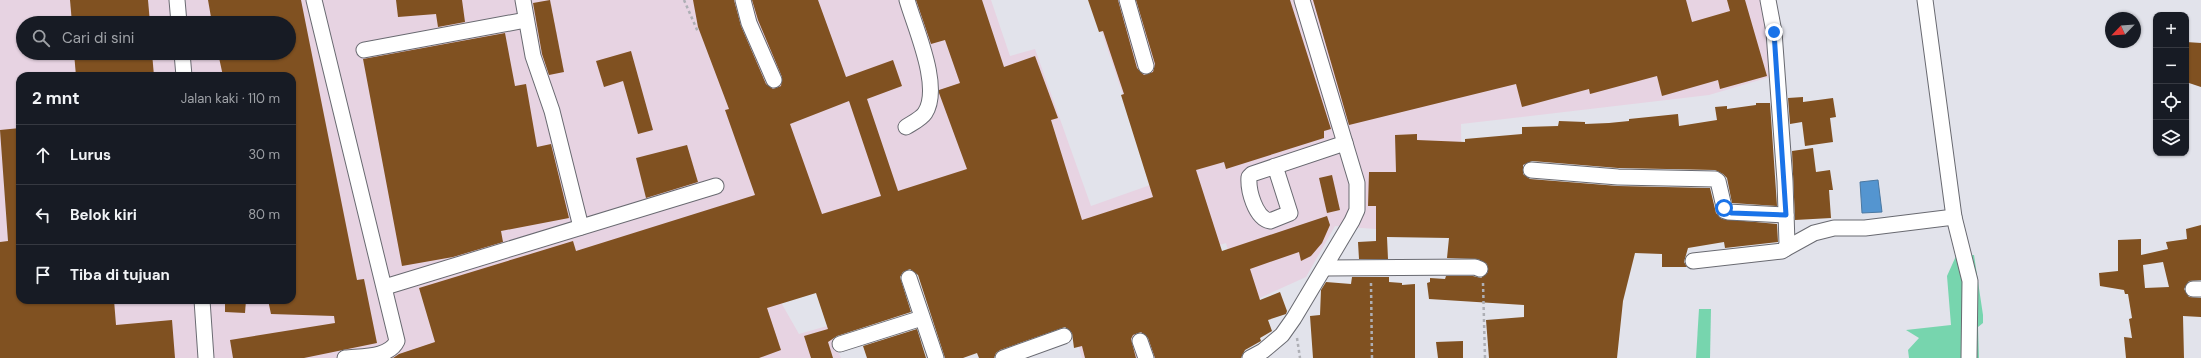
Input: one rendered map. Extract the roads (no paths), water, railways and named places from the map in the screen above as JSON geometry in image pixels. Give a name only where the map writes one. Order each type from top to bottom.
[{"type":"street","points":[[177,0],[178,16]]},
{"type":"street","points":[[314,0],[397,341],[394,348],[386,353],[345,358]]},
{"type":"street","points":[[523,0],[532,56],[552,110],[581,227]]},
{"type":"street","points":[[743,0],[749,23],[774,80]]},
{"type":"street","points":[[906,127],[925,113],[931,100],[930,76],[907,0]]},
{"type":"street","points":[[1127,0],[1146,66]]},
{"type":"street","points":[[1250,358],[1263,351],[1282,335],[1325,268],[1357,210],[1357,183],[1302,0]]},
{"type":"street","points":[[1768,0],[1774,32],[1786,215],[1785,249]]},
{"type":"street","points":[[1925,0],[1954,217],[1970,281],[1970,358]]},
{"type":"street","points":[[364,50],[526,20]]},
{"type":"street","points":[[183,60],[184,72]]},
{"type":"street","points":[[1275,166],[1345,143]]},
{"type":"street","points":[[1531,170],[1618,177],[1715,179],[1718,182],[1725,211],[1786,215]]},
{"type":"street","points":[[385,287],[716,186]]},
{"type":"street","points":[[1693,261],[1785,249],[1814,233],[1834,228],[1865,228],[1954,217]]},
{"type":"street","points":[[1325,268],[1475,267],[1480,269]]},
{"type":"street","points":[[909,278],[936,358]]},
{"type":"street","points":[[202,304],[206,358]]},
{"type":"street","points":[[840,344],[922,318]]},
{"type":"street","points":[[1003,358],[1064,336]]},
{"type":"street","points":[[1140,341],[1146,358]]},
{"type":"water","points":[[1878,180],[1882,212],[1862,213],[1860,182]]}]
